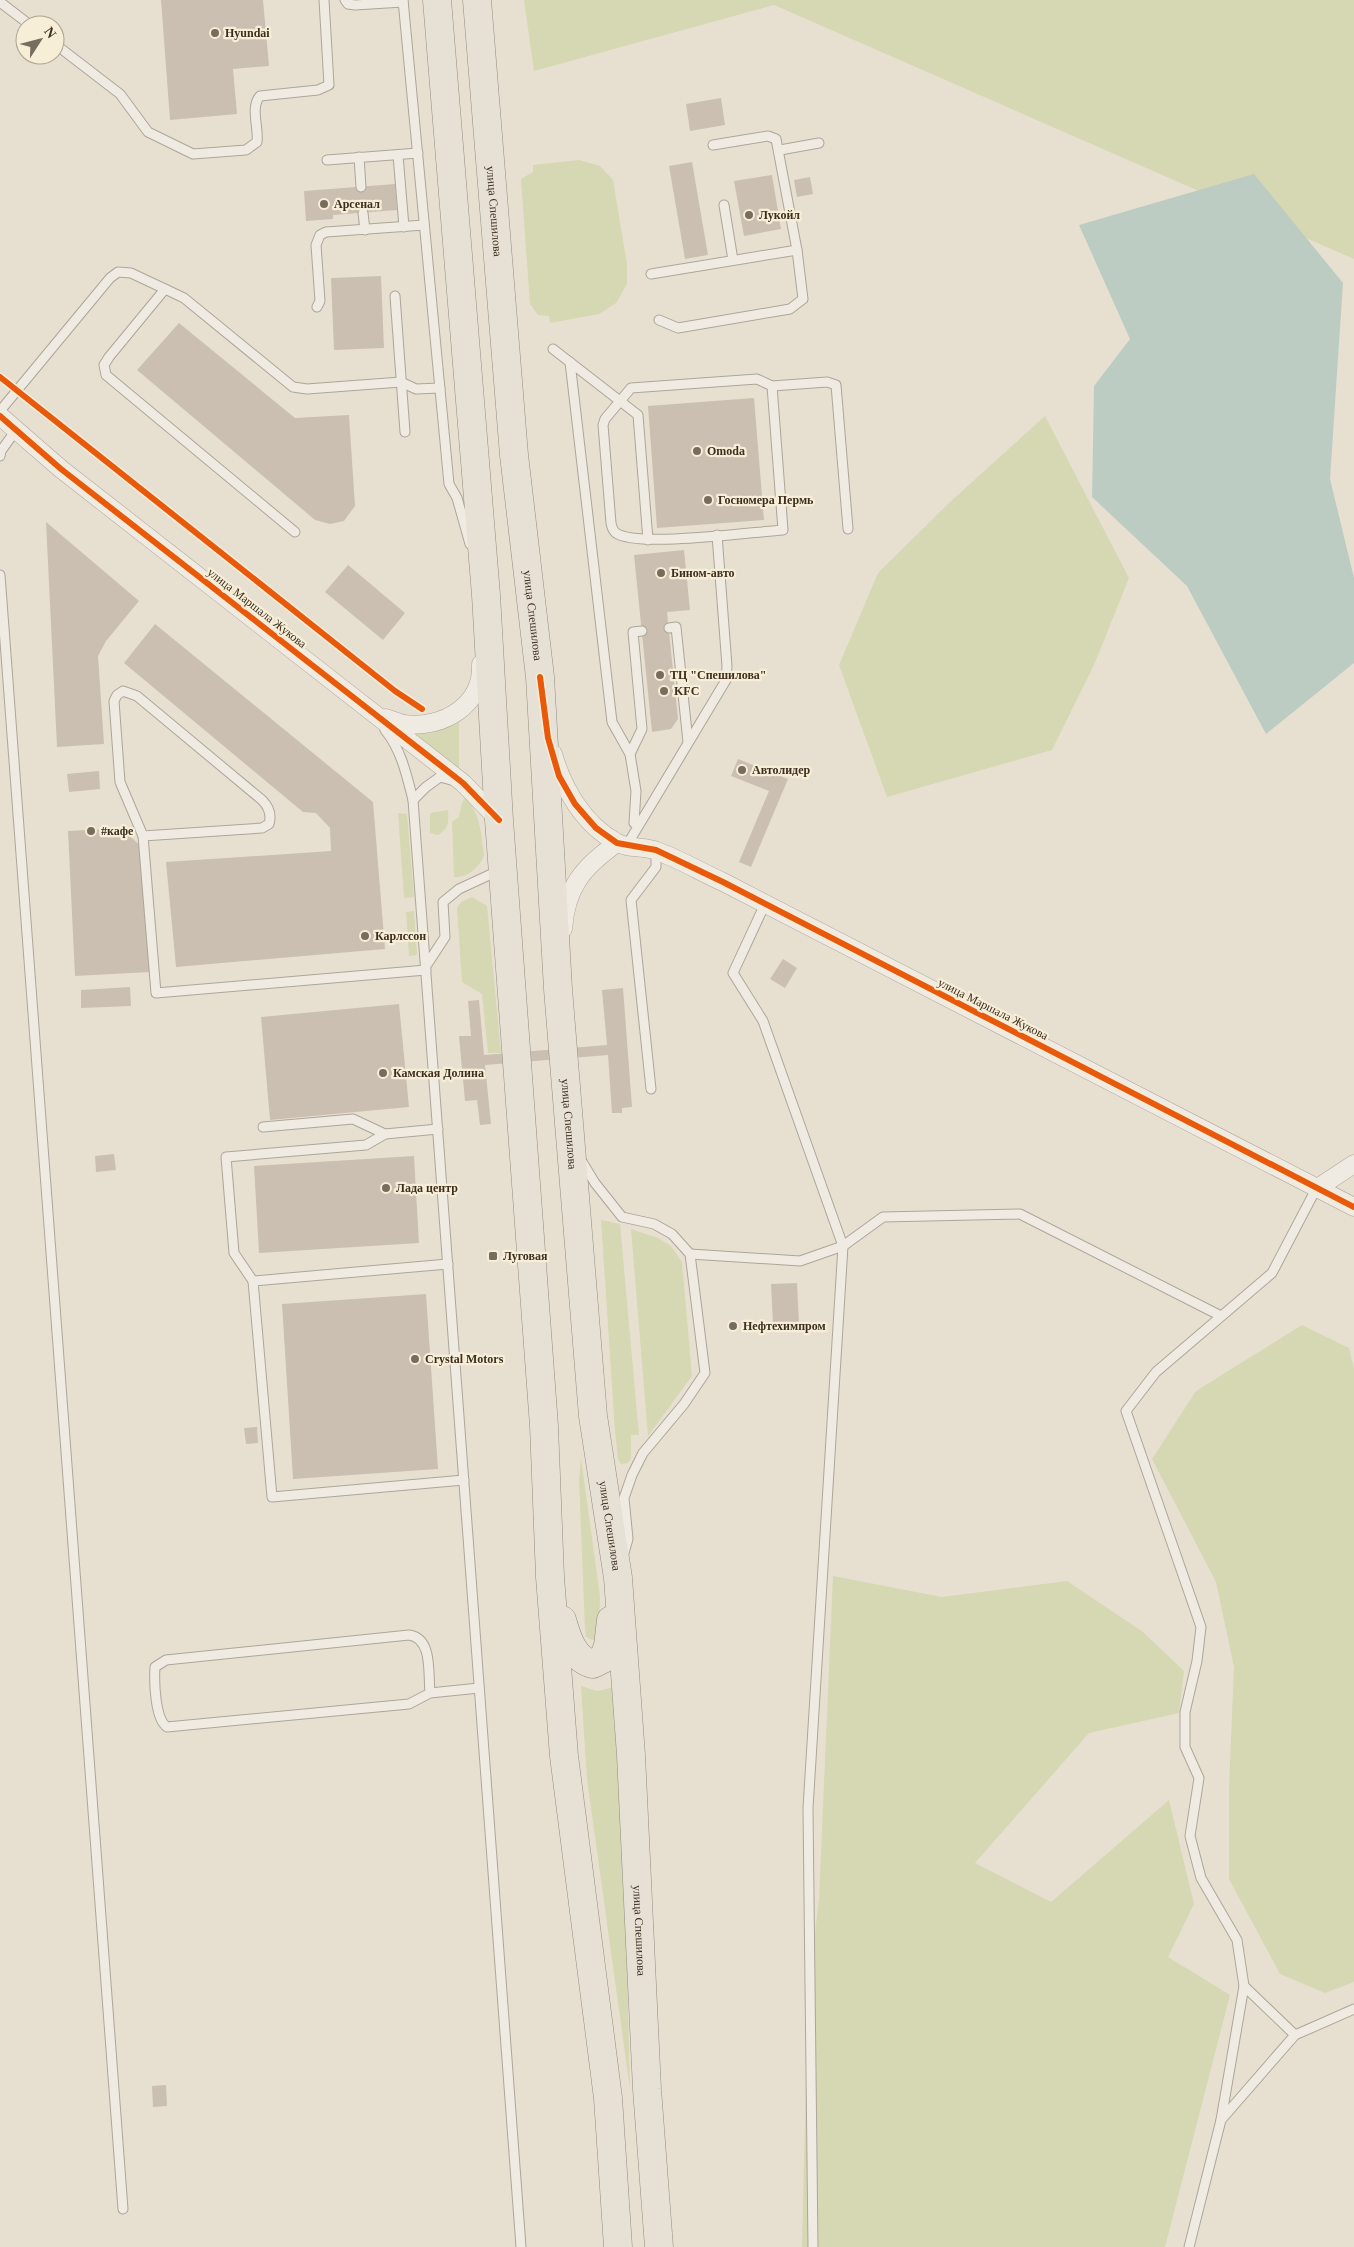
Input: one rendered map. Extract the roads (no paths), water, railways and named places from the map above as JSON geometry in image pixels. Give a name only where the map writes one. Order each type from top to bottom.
[{"type":"main road","points":[[437,0],[486,596],[502,868],[544,1426],[550,1577],[564,1756],[608,2098],[618,2247]]},
{"type":"main road","name":"улица Спешилова","points":[[477,0],[514,455],[540,677],[558,989],[594,1416],[618,1578],[631,1755],[647,2089],[660,2247]]},
{"type":"main road","points":[[550,1577],[564,1628],[574,1651],[583,1662],[593,1664],[603,1659],[608,1646],[618,1578]]},
{"type":"street","name":"улица Маршала Жукова","points":[[0,416],[61,469],[462,783],[499,820]]},
{"type":"street","points":[[368,709],[404,724],[442,720],[462,711],[475,693],[482,676],[481,651],[486,596]]},
{"type":"street","points":[[540,677],[548,738],[559,776],[575,804],[596,828],[622,844]]},
{"type":"street","points":[[558,989],[564,917],[574,884],[592,860],[622,844]]},
{"type":"street","name":"улица Маршала Жукова","points":[[622,844],[656,850],[765,904],[1354,1207]]},
{"type":"street","points":[[1316,1189],[1354,1164]]},
{"type":"lane","points":[[65,52],[120,94],[148,132],[193,154],[246,150],[257,142],[255,107],[256,100],[260,96],[318,90],[329,84],[324,0]]},
{"type":"lane","points":[[345,0],[348,4],[355,5],[403,1],[449,484],[457,498],[486,596]]},
{"type":"lane","points":[[0,2],[17,15]]},
{"type":"lane","points":[[658,320],[678,328],[790,309],[803,299],[780,150],[776,139],[772,136],[714,145]]},
{"type":"lane","points":[[780,150],[819,143]]},
{"type":"lane","points":[[327,160],[418,153]]},
{"type":"lane","points":[[398,155],[404,227]]},
{"type":"lane","points":[[359,157],[361,187]]},
{"type":"lane","points":[[724,205],[733,260]]},
{"type":"lane","points":[[363,212],[365,230]]},
{"type":"lane","points":[[317,307],[320,301],[317,239],[326,232],[424,225]]},
{"type":"lane","points":[[651,274],[796,250]]},
{"type":"lane","points":[[0,411],[110,278],[118,272],[131,273],[184,298],[293,387],[308,389],[401,382],[416,389],[440,388]]},
{"type":"lane","points":[[165,289],[109,357],[104,365],[106,375],[295,532]]},
{"type":"lane","points":[[395,296],[405,432]]},
{"type":"lane","points":[[553,349],[638,415],[648,540]]},
{"type":"lane","points":[[570,362],[612,722],[630,754],[636,791],[634,823]]},
{"type":"lane","points":[[772,386],[783,530],[648,540],[617,534],[612,530],[603,425],[605,419],[631,388],[757,379],[772,386],[827,382],[836,386],[848,529]]},
{"type":"lane","points":[[0,456],[1,451],[16,430]]},
{"type":"lane","points":[[622,844],[688,743],[726,680],[717,535]]},
{"type":"lane","points":[[0,575],[123,2209]]},
{"type":"lane","points":[[669,628],[676,627],[688,743]]},
{"type":"lane","points":[[630,754],[642,729],[633,632],[642,631]]},
{"type":"lane","points":[[142,836],[262,828],[269,824],[269,813],[268,806],[262,800],[137,696],[123,691],[117,695],[114,701],[120,782],[142,836],[156,993],[426,968]]},
{"type":"lane","points":[[368,709],[392,738],[406,772],[413,800],[521,2247]]},
{"type":"lane","points":[[413,800],[440,777],[462,783]]},
{"type":"lane","points":[[651,1089],[631,900],[656,867],[656,850]]},
{"type":"lane","points":[[426,968],[445,937],[444,902],[460,888],[502,868]]},
{"type":"lane","points":[[765,904],[733,973],[763,1021],[843,1246],[808,1808],[813,2247]]},
{"type":"lane","points":[[263,1127],[353,1119],[385,1134]]},
{"type":"lane","points":[[569,1122],[582,1163],[622,1217],[660,1227],[672,1234],[690,1254],[705,1373],[684,1404],[643,1453],[632,1475],[624,1498],[628,1539],[618,1578]]},
{"type":"lane","points":[[438,1130],[385,1134],[366,1145],[226,1157],[234,1253],[253,1280],[272,1497],[464,1480]]},
{"type":"lane","points":[[1189,2247],[1221,2120],[1244,1986],[1237,1940],[1200,1878],[1190,1836],[1199,1778],[1185,1747],[1185,1712],[1197,1661],[1201,1627],[1126,1412],[1156,1372],[1272,1273],[1316,1189]]},
{"type":"lane","points":[[690,1254],[800,1262],[843,1246],[883,1217],[1020,1214],[1221,1316]]},
{"type":"lane","points":[[253,1280],[448,1264]]},
{"type":"lane","points":[[430,1693],[426,1649],[422,1640],[417,1636],[409,1635],[166,1660],[155,1668],[154,1676],[161,1724],[167,1727],[409,1704],[430,1693],[479,1688]]},
{"type":"lane","points":[[1244,1986],[1295,2035]]},
{"type":"lane","points":[[1221,2120],[1295,2035],[1354,2009]]},
{"type":"place","name":"Hyundai","points":[[215,33]]},
{"type":"place","name":"Арсенал","points":[[324,204]]},
{"type":"place","name":"Лукойл","points":[[749,215]]},
{"type":"place","name":"Omoda","points":[[697,451]]},
{"type":"place","name":"Госномера Пермь","points":[[708,500]]},
{"type":"place","name":"Бином-авто","points":[[661,573]]},
{"type":"place","name":"ТЦ \"Спешилова\"","points":[[660,675]]},
{"type":"place","name":"KFC","points":[[664,691]]},
{"type":"place","name":"Автолидер","points":[[742,770]]},
{"type":"place","name":"#кафе","points":[[91,831]]},
{"type":"place","name":"Карлссон","points":[[365,936]]},
{"type":"place","name":"Камская Долина","points":[[383,1073]]},
{"type":"place","name":"Лада центр","points":[[386,1188]]},
{"type":"place","name":"Луговая","points":[[493,1256]]},
{"type":"place","name":"Нефтехимпром","points":[[733,1326]]},
{"type":"place","name":"Crystal Motors","points":[[415,1359]]}]
